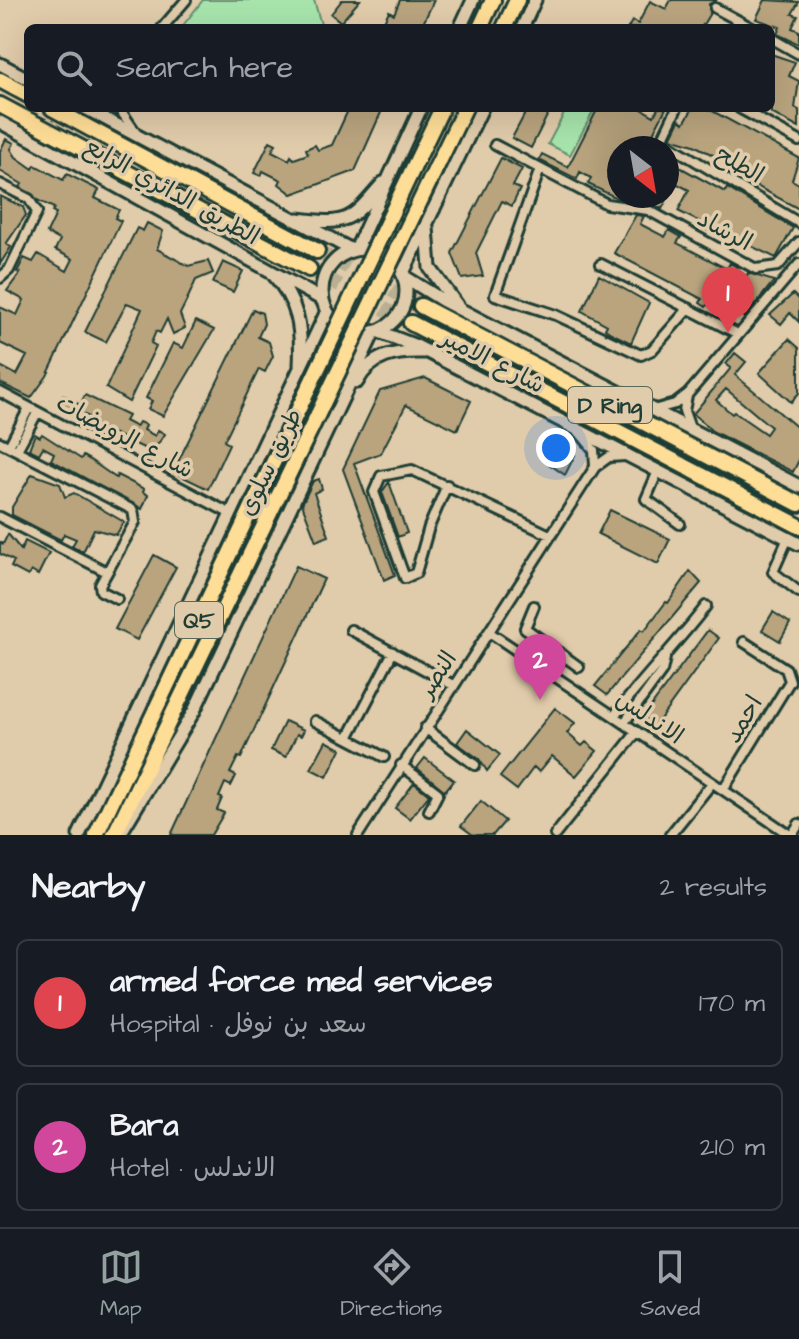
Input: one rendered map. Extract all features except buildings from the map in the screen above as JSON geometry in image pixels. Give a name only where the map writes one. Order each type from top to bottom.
[{"type":"highway","points":[[482,24],[493,0]]},
{"type":"highway","points":[[506,24],[517,0]]},
{"type":"highway","points":[[0,80],[24,93]]},
{"type":"highway","name":"الطريق الدائري الرابع","points":[[0,105],[309,269]]},
{"type":"highway","name":"الطريق الدائري الرابع","points":[[59,112],[317,251]]},
{"type":"highway","name":"طريق سلوى","points":[[96,835],[440,112]]},
{"type":"highway","name":"طريق سلوى","points":[[116,835],[326,416],[463,112]]},
{"type":"highway","name":"D Ring","points":[[421,306],[799,504]]},
{"type":"highway","name":"D Ring","points":[[411,323],[799,526]]},
{"type":"main road","points":[[462,24],[473,0]]},
{"type":"main road","points":[[524,24],[535,0]]},
{"type":"main road","points":[[0,64],[24,77]]},
{"type":"main road","name":"الطريق الدائري الرابع","points":[[93,112],[289,218],[354,249]]},
{"type":"main road","points":[[354,249],[419,112]]},
{"type":"main road","points":[[404,275],[381,251],[354,249],[338,257],[328,269],[322,284],[325,306],[333,320],[352,331],[376,332],[396,319],[404,306],[404,275],[480,112]]},
{"type":"main road","name":"الطريق الدائري الرابع","points":[[0,122],[268,268],[325,306]]},
{"type":"main road","points":[[390,178],[391,204],[401,213],[415,217],[434,209]]},
{"type":"main road","points":[[289,218],[325,224],[345,220],[364,208],[390,178]]},
{"type":"main road","points":[[427,223],[430,268],[462,310]]},
{"type":"main road","points":[[268,268],[288,291],[299,316],[300,372]]},
{"type":"main road","name":"شارع الامير","points":[[404,275],[462,310],[799,486]]},
{"type":"main road","name":"طريق سلوى","points":[[79,835],[300,372],[325,306]]},
{"type":"main road","name":"طريق سلوى","points":[[326,416],[348,386],[376,332]]},
{"type":"main road","name":"شارع الامير","points":[[376,332],[429,352],[794,541]]},
{"type":"main road","points":[[326,416],[340,413],[361,375],[371,364],[395,352],[429,352],[435,368]]},
{"type":"main road","points":[[300,372],[312,363],[333,362],[346,372],[348,386]]},
{"type":"street","points":[[165,24],[186,0]]},
{"type":"street","points":[[715,8],[745,24]]},
{"type":"street","points":[[775,40],[799,54]]},
{"type":"street","points":[[122,112],[136,134]]},
{"type":"street","points":[[663,136],[675,112]]},
{"type":"street","points":[[746,112],[799,141]]},
{"type":"street","name":"الرشاد","points":[[495,145],[607,204]]},
{"type":"street","name":"الطلح","points":[[679,155],[799,223]]},
{"type":"street","points":[[540,169],[495,295],[556,315],[641,355],[652,350],[689,308]]},
{"type":"street","points":[[0,184],[29,199],[37,212],[9,270],[0,278]]},
{"type":"street","name":"الرشاد","points":[[639,208],[763,270],[778,266],[799,242]]},
{"type":"street","points":[[601,264],[738,334]]},
{"type":"street","points":[[652,410],[668,407],[688,394],[798,266]]},
{"type":"street","name":"شارع الرويضات","points":[[0,392],[231,514]]},
{"type":"street","points":[[688,394],[685,417],[693,432]]},
{"type":"street","points":[[33,410],[8,446],[133,510],[135,522],[99,588],[117,599]]},
{"type":"street","points":[[572,426],[594,450],[595,467]]},
{"type":"street","points":[[595,467],[609,457],[630,456]]},
{"type":"street","name":"النصر","points":[[358,835],[595,467]]},
{"type":"street","points":[[447,485],[429,527],[416,573],[405,578],[374,492],[376,483],[391,472],[412,470],[447,485],[550,535]]},
{"type":"street","points":[[658,471],[646,499],[680,524]]},
{"type":"street","points":[[0,517],[107,572]]},
{"type":"street","points":[[794,541],[773,572],[799,592]]},
{"type":"street","points":[[534,606],[525,626],[579,667]]},
{"type":"street","points":[[614,716],[654,664],[665,658],[706,606]]},
{"type":"street","points":[[351,630],[453,685]]},
{"type":"street","name":"الاندلس","points":[[489,632],[790,835]]},
{"type":"street","name":"احمد","points":[[723,790],[790,681],[786,669],[744,642]]},
{"type":"street","points":[[348,738],[393,652]]},
{"type":"street","points":[[549,674],[564,656]]},
{"type":"street","points":[[624,723],[662,671],[665,658]]},
{"type":"street","points":[[636,687],[645,694]]},
{"type":"street","points":[[315,721],[384,757]]},
{"type":"street","points":[[425,728],[475,765]]},
{"type":"street","points":[[555,835],[637,732]]},
{"type":"street","points":[[401,765],[438,793],[429,811]]},
{"type":"street","points":[[670,835],[712,783]]},
{"type":"street","points":[[790,835],[799,824]]},
{"type":"green space","points":[[203,0],[314,0],[321,24],[184,24]]},
{"type":"green space","points":[[565,112],[593,112],[570,155],[548,144]]},
{"type":"tunnel","points":[[317,251],[421,306]]},
{"type":"tunnel","points":[[309,269],[411,323]]},
{"type":"place","name":"armed force med services","points":[[728,333]]},
{"type":"place","name":"Bara","points":[[540,700]]}]
